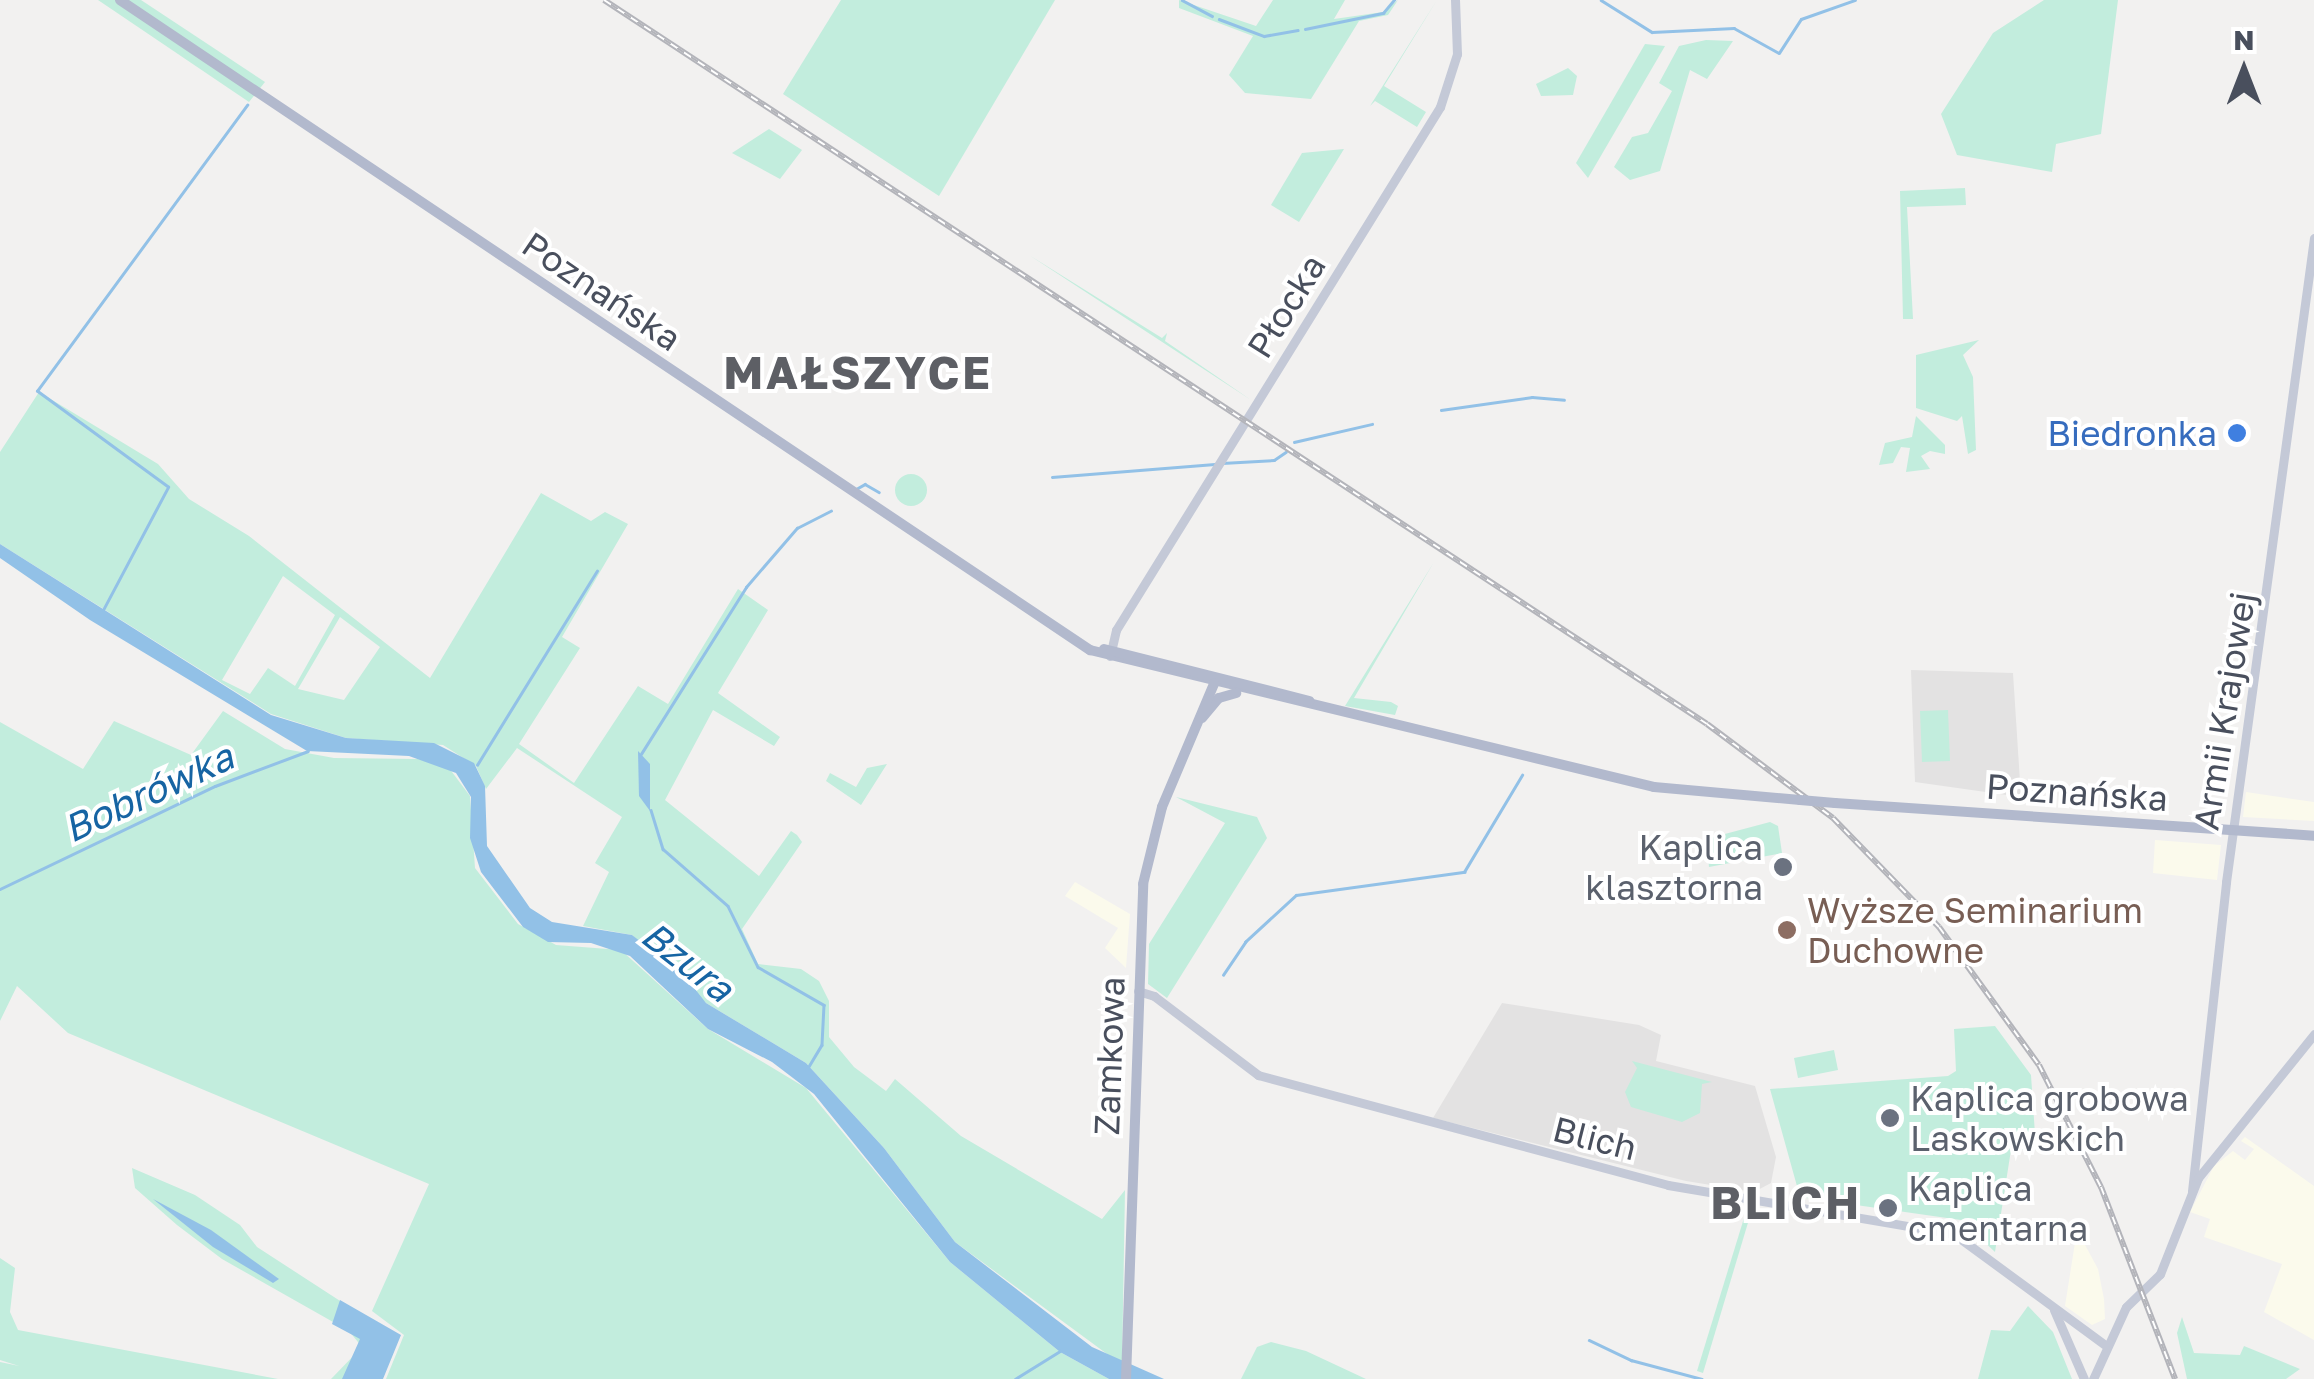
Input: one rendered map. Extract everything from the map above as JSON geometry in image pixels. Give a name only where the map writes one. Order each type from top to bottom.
[{"type":"main road","name":"Poznańska","points":[[120,0],[1016,602],[1106,651],[1179,676],[1242,687]]},
{"type":"main road","name":"Poznańska","points":[[1106,651],[1684,792],[2314,836]]},
{"type":"main road","points":[[1206,674],[1214,684]]},
{"type":"main road","points":[[1179,676],[1200,690],[1200,716]]},
{"type":"main road","name":"Zamkowa","points":[[1126,1379],[1138,991],[1150,849],[1214,684]]},
{"type":"main road","name":"Zamkowa","points":[[1200,716],[1219,698],[1242,687]]},
{"type":"street","name":"Płocka","points":[[1106,651],[1435,116],[1454,67],[1456,2]]},
{"type":"street","name":"Armii Krajowej","points":[[2192,1191],[2234,830],[2314,238]]},
{"type":"street","name":"Płocka","points":[[1106,651],[1122,623]]},
{"type":"street","name":"Blich","points":[[1138,991],[1154,996],[1258,1075],[1668,1185],[1950,1232],[2104,1344]]},
{"type":"street","points":[[2093,1379],[2104,1344],[2130,1302],[2160,1274],[2192,1191],[2314,1034]]},
{"type":"street","points":[[2062,1316],[2084,1379]]},
{"type":"shaded area","points":[[1911,670],[2013,673],[2021,797],[1915,782]]},
{"type":"shaded area","points":[[2246,792],[2314,802],[2314,821],[2243,817]]},
{"type":"shaded area","points":[[2155,840],[2221,845],[2217,880],[2153,873]]},
{"type":"shaded area","points":[[1075,882],[1130,914],[1126,968],[1105,948],[1118,928],[1065,896]]},
{"type":"shaded area","points":[[1502,1003],[1639,1025],[1661,1035],[1656,1061],[1755,1086],[1776,1157],[1771,1183],[1754,1192],[1686,1181],[1433,1118]]},
{"type":"shaded area","points":[[2245,1137],[2314,1186],[2314,1340],[2264,1312],[2282,1264],[2204,1237],[2210,1219],[2190,1212],[2214,1166],[2233,1151],[2245,1160],[2254,1149],[2241,1141]]},
{"type":"shaded area","points":[[2077,1230],[2098,1269],[2104,1299],[2105,1319],[2092,1325],[2065,1306]]},
{"type":"green space","points":[[98,0],[141,0],[265,82],[249,102]]},
{"type":"green space","points":[[841,0],[1055,0],[939,196],[783,94]]},
{"type":"green space","points":[[1179,0],[1256,26],[1273,0],[1345,0],[1334,19],[1383,12],[1398,0],[1388,15],[1359,21],[1311,99],[1245,93],[1229,75],[1253,36],[1179,8]]},
{"type":"green space","points":[[1437,0],[1384,86],[1426,112],[1417,127],[1375,101],[1370,106]]},
{"type":"green space","points":[[2044,0],[2118,0],[2101,134],[2056,144],[2052,172],[1957,155],[1941,114],[1993,33]]},
{"type":"green space","points":[[1706,40],[1733,41],[1707,79],[1690,70],[1660,171],[1630,180],[1614,167],[1632,137],[1648,133],[1672,91],[1659,83],[1679,46]]},
{"type":"green space","points":[[1645,44],[1665,46],[1588,178],[1576,163]]},
{"type":"green space","points":[[1568,68],[1577,76],[1573,95],[1541,96],[1536,84]]},
{"type":"green space","points":[[769,129],[802,150],[780,179],[732,153]]},
{"type":"green space","points":[[1344,149],[1299,222],[1271,205],[1302,153]]},
{"type":"green space","points":[[1965,188],[1966,205],[1907,207],[1913,319],[1903,319],[1900,191]]},
{"type":"green space","points":[[1029,255],[1162,338],[1167,333],[1165,341],[1251,400]]},
{"type":"green space","points":[[1979,340],[1963,355],[1973,377],[1976,450],[1968,454],[1962,416],[1957,421],[1916,408],[1916,355]]},
{"type":"green space","points":[[39,392],[158,464],[189,499],[249,536],[430,678],[541,493],[591,521],[605,512],[628,524],[562,637],[580,648],[519,744],[574,783],[638,686],[668,704],[738,589],[768,610],[718,693],[780,737],[774,746],[713,710],[665,800],[759,876],[791,831],[802,842],[742,929],[758,964],[801,969],[819,981],[829,1001],[829,1037],[854,1067],[886,1091],[895,1079],[961,1136],[1102,1219],[1125,1190],[1122,1365],[955,1242],[884,1148],[806,1063],[706,1003],[632,935],[583,926],[609,872],[595,863],[622,817],[517,748],[486,789],[476,766],[443,745],[346,738],[271,714],[0,544],[0,452]],"holes":[[[283,576],[335,615],[295,686],[268,668],[250,694],[222,680]],[[340,617],[380,647],[344,700],[298,689]]]},
{"type":"green space","points":[[1916,416],[1945,445],[1945,454],[1930,451],[1921,456],[1930,469],[1906,472],[1910,448],[1901,447],[1893,463],[1879,465],[1885,443],[1912,437]]},
{"type":"green space","points":[[911,474],[922,479],[927,490],[922,501],[911,506],[900,501],[895,490],[900,479]]},
{"type":"green space","points":[[1434,562],[1354,698],[1391,702],[1398,706],[1395,715],[1345,706]]},
{"type":"green space","points":[[1948,710],[1950,761],[1922,762],[1920,711]]},
{"type":"green space","points":[[223,711],[285,749],[334,758],[418,759],[449,768],[470,796],[475,868],[518,924],[556,945],[621,950],[708,1029],[806,1088],[950,1262],[1060,1352],[1109,1379],[386,1379],[404,1335],[372,1311],[429,1184],[68,1033],[17,986],[0,1021],[0,722],[83,769],[114,721],[191,755]]},
{"type":"green space","points":[[887,764],[861,805],[826,781],[830,773],[856,787],[867,768]]},
{"type":"green space","points":[[1176,797],[1257,817],[1267,838],[1167,998],[1148,984],[1149,944],[1225,823]]},
{"type":"green space","points":[[1770,822],[1778,826],[1782,853],[1709,867],[1706,839]]},
{"type":"green space","points":[[1995,1026],[2031,1075],[2036,1149],[2011,1150],[1995,1252],[1961,1220],[1800,1197],[1770,1089],[1948,1076],[1956,1071],[1954,1029]]},
{"type":"green space","points":[[1834,1050],[1838,1070],[1798,1078],[1794,1058]]},
{"type":"green space","points":[[1632,1061],[1712,1082],[1702,1084],[1700,1113],[1682,1122],[1631,1107],[1625,1092],[1637,1068]]},
{"type":"green space","points":[[132,1168],[195,1195],[240,1225],[257,1247],[391,1334],[380,1379],[331,1379],[362,1347],[349,1331],[222,1259],[135,1188]]},
{"type":"green space","points":[[1748,1205],[1753,1206],[1703,1373],[1697,1371]]},
{"type":"green space","points":[[0,1258],[15,1268],[10,1312],[18,1330],[278,1379],[0,1379],[0,1362],[19,1366],[0,1360]]},
{"type":"green space","points":[[2028,1306],[2053,1332],[2072,1379],[1978,1379],[1991,1330],[2010,1331]]},
{"type":"green space","points":[[2182,1317],[2194,1353],[2240,1355],[2244,1346],[2300,1369],[2286,1379],[2187,1379],[2177,1333]]},
{"type":"green space","points":[[1271,1342],[1306,1351],[1366,1379],[1241,1379],[1257,1347]]},
{"type":"water","points":[[0,544],[271,715],[346,738],[434,743],[474,763],[485,786],[487,846],[530,908],[552,922],[632,935],[684,975],[706,1003],[806,1063],[884,1148],[955,1242],[1092,1347],[1164,1379],[1109,1379],[1060,1352],[950,1262],[814,1094],[772,1062],[708,1029],[630,956],[591,943],[548,942],[523,927],[481,872],[470,838],[471,797],[456,773],[409,756],[307,751],[90,620],[0,558]]},
{"type":"water","points":[[638,751],[650,764],[650,811],[639,796]]},
{"type":"water","points":[[153,1199],[211,1230],[279,1279],[273,1283],[213,1247]]},
{"type":"water","points":[[340,1300],[401,1335],[383,1379],[342,1379],[360,1339],[332,1324]]},
{"type":"waterway","points":[[1182,0],[1212,16]]},
{"type":"waterway","points":[[1305,29],[1383,13],[1394,0]]},
{"type":"waterway","points":[[1601,0],[1652,32],[1734,28],[1779,53],[1801,19],[1855,0]]},
{"type":"waterway","points":[[1219,19],[1264,36],[1297,30]]},
{"type":"waterway","points":[[103,610],[168,487],[37,391],[247,105]]},
{"type":"waterway","points":[[1441,410],[1532,397],[1564,400]]},
{"type":"waterway","points":[[1294,442],[1372,424]]},
{"type":"waterway","points":[[1222,463],[1274,460],[1286,452]]},
{"type":"waterway","points":[[1052,477],[1214,464]]},
{"type":"waterway","points":[[856,489],[865,484],[879,492]]},
{"type":"waterway","points":[[641,754],[746,587],[797,528],[831,511]]},
{"type":"waterway","points":[[477,765],[597,571]]},
{"type":"waterway","name":"Bobrówka","points":[[0,889],[215,786],[308,751]]},
{"type":"waterway","points":[[1223,975],[1245,942],[1296,895],[1464,872],[1522,775]]},
{"type":"waterway","name":"Bzura","points":[[651,810],[663,849],[728,906],[758,967],[824,1005],[822,1045],[807,1070]]},
{"type":"waterway","points":[[1589,1340],[1631,1360],[1702,1379]]},
{"type":"waterway","points":[[1015,1379],[1060,1351]]},
{"type":"railway","points":[[604,0],[1707,724],[1833,818],[1939,927],[2039,1065],[2101,1187],[2175,1379]]},
{"type":"place","name":"Biedronka","points":[[2237,433]]},
{"type":"place","name":"Kaplica klasztorna","points":[[1783,867]]},
{"type":"place","name":"Wyższe Seminarium Duchowne","points":[[1787,930]]},
{"type":"place","name":"Kaplica grobowa Laskowskich","points":[[1890,1118]]},
{"type":"place","name":"Kaplica cmentarna","points":[[1888,1208]]},
{"type":"district","name":"MAŁSZYCE","points":[[858,373]]},
{"type":"district","name":"BLICH","points":[[1786,1203]]}]
